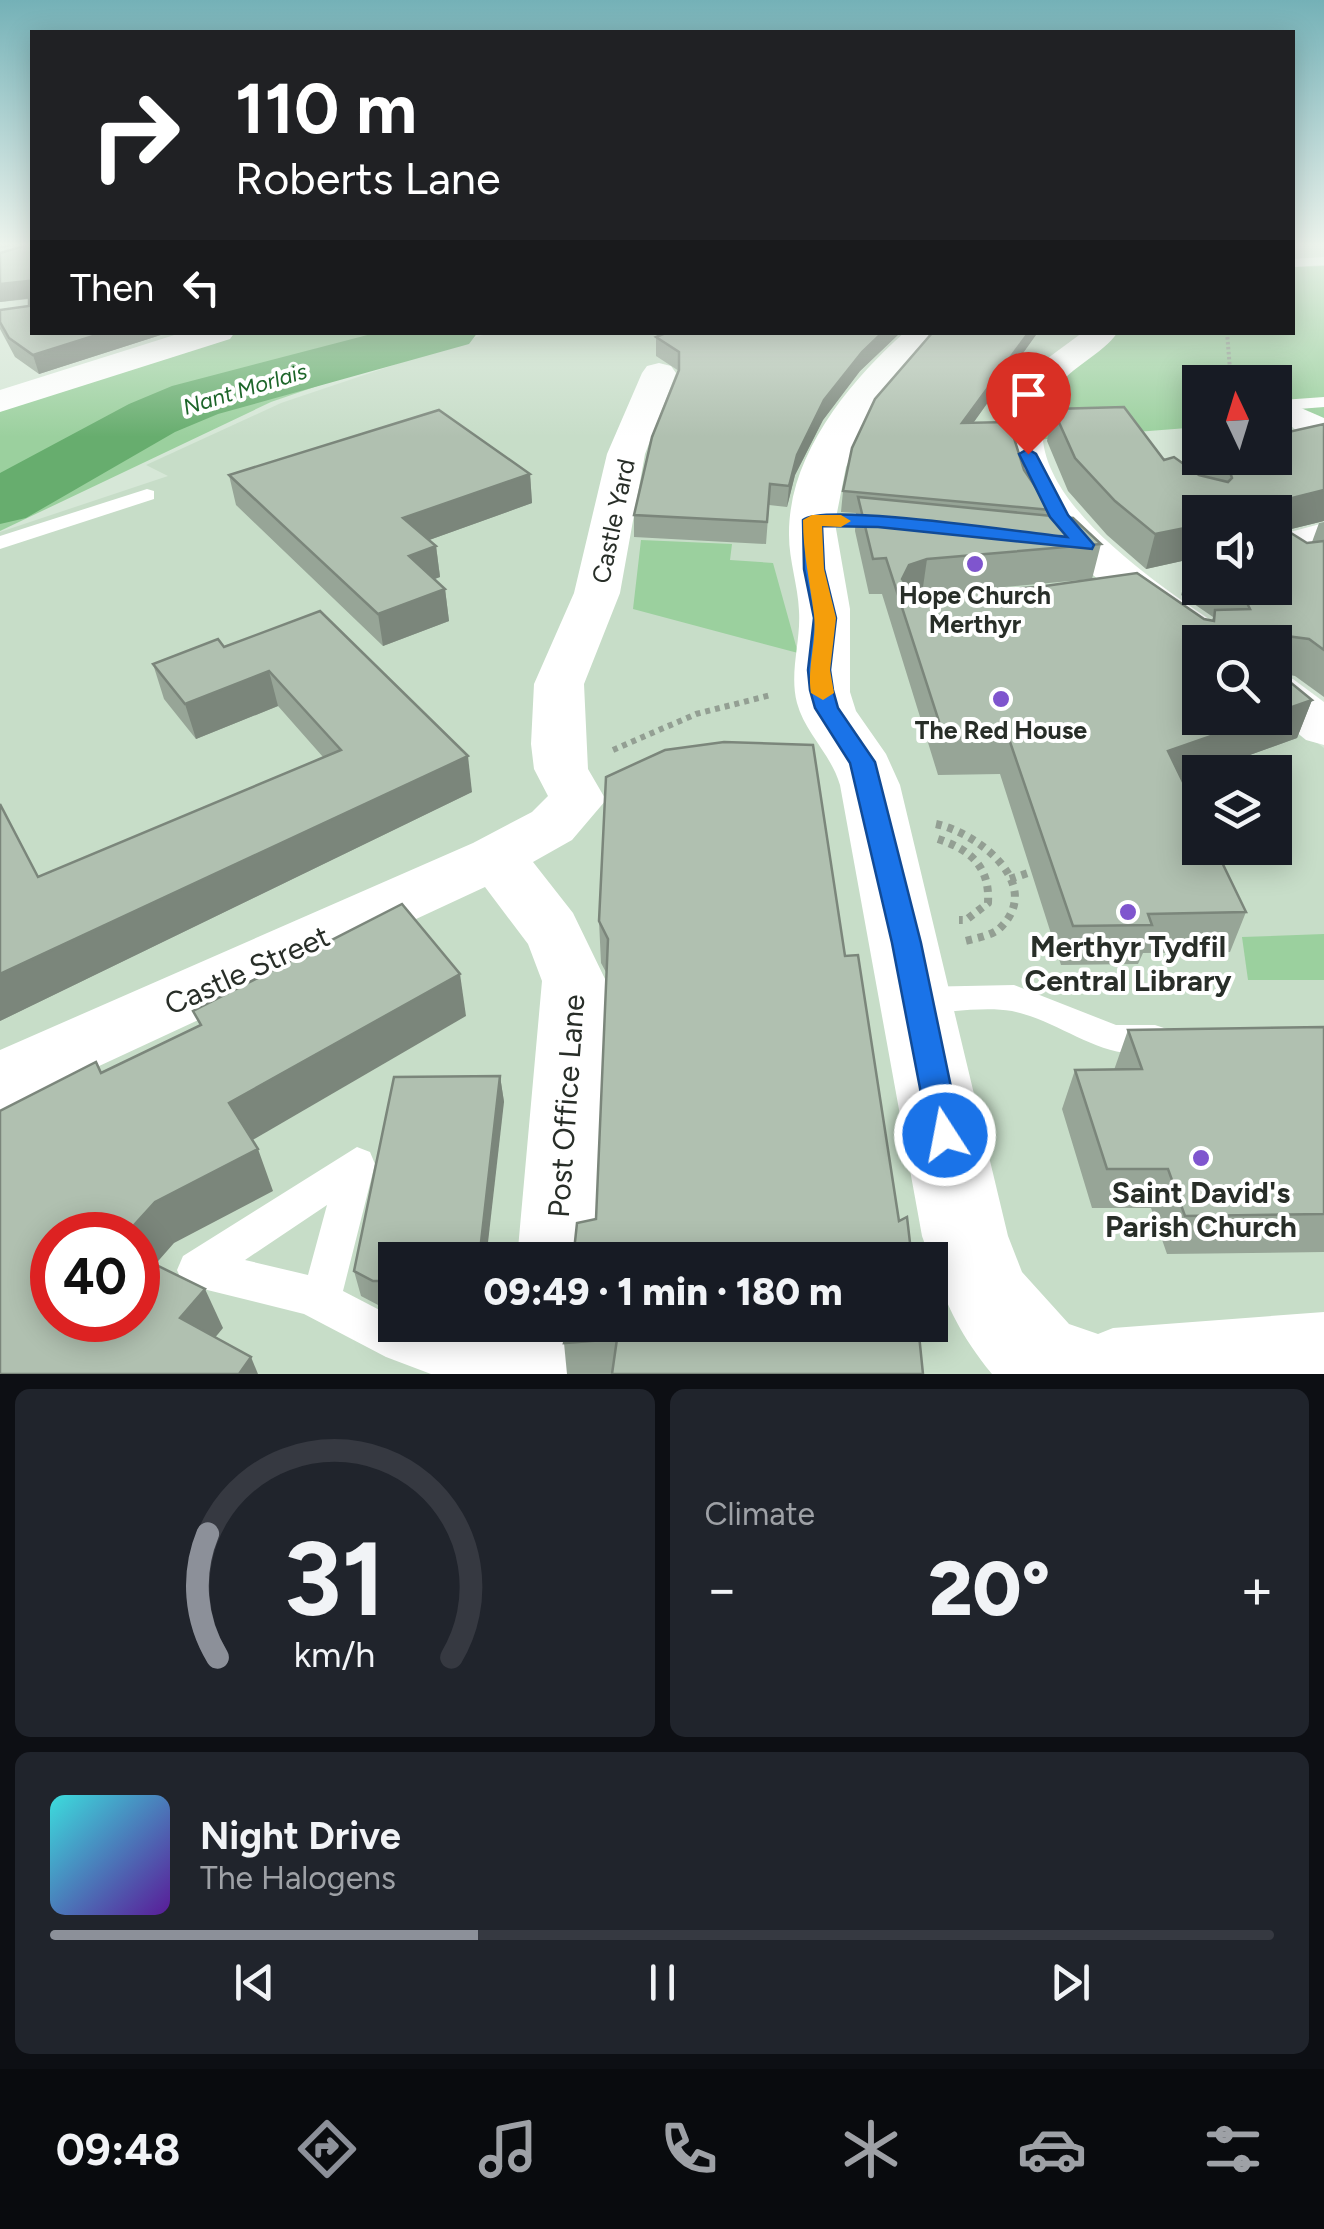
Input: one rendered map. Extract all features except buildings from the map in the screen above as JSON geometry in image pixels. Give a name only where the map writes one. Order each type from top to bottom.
[{"type":"street","points":[[0,401],[209,335]]},
{"type":"street","points":[[923,335],[876,378],[830,455],[812,520],[814,569],[825,618],[819,670],[826,708],[862,762],[880,827],[965,1236],[991,1303],[1066,1371],[1324,1358]]},
{"type":"street","points":[[1098,335],[1056,367],[1035,394],[1025,423],[1028,454],[1072,544],[1188,625]]},
{"type":"street","name":"Castle Yard","points":[[494,858],[569,813],[578,800],[561,769],[556,744],[559,684],[598,593],[626,454],[658,373]]},
{"type":"street","points":[[1078,602],[1182,577]]},
{"type":"street","points":[[1292,703],[1324,728]]},
{"type":"street","name":"Castle Street","points":[[0,1082],[494,858]]},
{"type":"street","name":"Post Office Lane","points":[[494,858],[532,898],[562,943],[574,980],[557,1242]]},
{"type":"lane","points":[[0,542],[147,495]]},
{"type":"lane","points":[[812,520],[914,526]]},
{"type":"lane","points":[[912,972],[1014,998],[1114,1039],[1190,1039]]},
{"type":"lane","points":[[321,1300],[426,1367],[498,1370],[550,1348]]},
{"type":"path","points":[[1227,335],[1230,365]]},
{"type":"path","points":[[561,769],[722,706],[822,690]]},
{"type":"path","points":[[880,827],[955,828],[990,848],[1010,878],[1013,904],[998,930],[912,972]]},
{"type":"path","points":[[1010,878],[1031,872]]},
{"type":"shaded area","points":[[483,335],[1085,335],[1024,381],[1008,415],[1008,449],[1182,693],[1182,735],[1292,735],[1292,724],[1324,748],[1324,1374],[0,1374],[0,532],[168,476],[146,465],[281,403]]},
{"type":"green space","points":[[1295,309],[1324,309],[1324,421],[1292,421],[1292,365],[1182,365],[1182,428],[1034,440],[1042,394],[1112,335],[1295,335]]},
{"type":"green space","points":[[227,335],[391,335],[419,351],[271,402],[0,531],[0,405]]},
{"type":"green space","points":[[641,540],[732,544],[730,560],[773,563],[798,653],[633,609]]},
{"type":"green space","points":[[1324,934],[1324,980],[1248,980],[1242,937]]},
{"type":"waterway","name":"Nant Morlais","points":[[0,502],[152,418],[195,400],[438,335]]},
{"type":"slow traffic","points":[[823,693],[819,670],[825,618],[814,569],[812,520],[841,521]]},
{"type":"place","name":"Hope Church Merthyr","points":[[975,564]]},
{"type":"place","name":"The Red House","points":[[1001,699]]},
{"type":"place","name":"Merthyr Tydfil Central Library","points":[[1128,912]]},
{"type":"place","name":"Saint David's Parish Church","points":[[1201,1158]]},
{"type":"route","points":[[945,1135],[880,827],[862,762],[826,708],[822,690],[819,670],[825,618],[814,569],[812,520],[878,522],[1085,545],[1059,517],[1028,454]]}]
